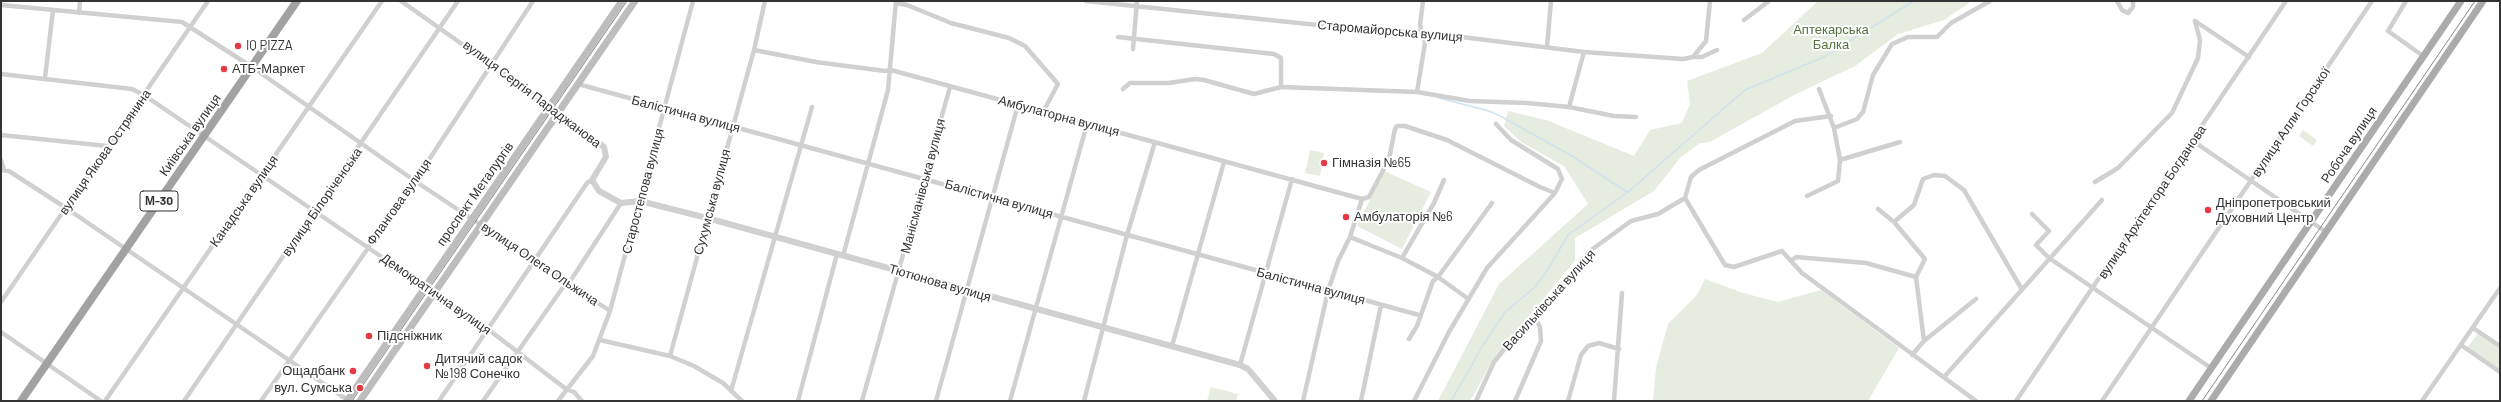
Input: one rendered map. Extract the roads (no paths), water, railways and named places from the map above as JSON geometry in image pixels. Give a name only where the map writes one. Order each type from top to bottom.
[{"type":"highway","name":"Київська вулиця","points":[[21,401],[297,1]]},
{"type":"main road","name":"проспект Металургів","points":[[348,401],[622,1]]},
{"type":"main road","name":"проспект Металургів","points":[[360,401],[635,1]]},
{"type":"main road","name":"Робоча вулиця","points":[[2189,401],[2461,1]]},
{"type":"main road","points":[[2211,401],[2483,1]]},
{"type":"street","points":[[79,13],[80,1]]},
{"type":"street","name":"вулиця Якова Острянина","points":[[1,302],[208,1]]},
{"type":"street","name":"Канадська вулиця","points":[[105,401],[382,1]]},
{"type":"street","name":"вулиця Сергія Параджанова","points":[[401,1],[492,63],[604,147],[606,157],[592,180]]},
{"type":"street","name":"вулиця Білоріченська","points":[[184,401],[314,211],[362,144],[458,1]]},
{"type":"street","name":"Флангова вулиця","points":[[261,401],[367,246],[415,181],[533,1]]},
{"type":"street","name":"Старостепова вулиця","points":[[558,401],[593,356],[610,311],[693,1]]},
{"type":"street","name":"Сухумська вулиця","points":[[670,356],[754,50],[765,1]]},
{"type":"street","name":"Старомайорська вулиця","points":[[1086,1],[1137,3],[1376,31],[1421,32],[1584,52],[1683,60],[1693,57],[1702,57],[1717,50]]},
{"type":"street","points":[[1417,92],[1425,43],[1420,25],[1423,1]]},
{"type":"street","points":[[1547,47],[1551,1]]},
{"type":"street","points":[[1693,57],[1706,42],[1710,1]]},
{"type":"street","points":[[1744,20],[1768,1]]},
{"type":"street","points":[[1834,128],[1857,119],[1863,112],[1873,75],[1892,44],[1908,37],[1937,37],[1951,23],[1990,1]]},
{"type":"street","points":[[2117,1],[2122,10],[2128,13],[2133,7],[2133,1]]},
{"type":"street","name":"вулиця Архітектора Богданова","points":[[2016,401],[2094,289],[2286,1]]},
{"type":"street","name":"вулиця Алли Горської","points":[[2102,401],[2252,181],[2372,1]]},
{"type":"street","points":[[2406,1],[2388,31],[2424,56]]},
{"type":"street","points":[[798,401],[840,255],[870,163],[891,70],[896,2],[951,23],[1010,38],[1025,46],[1058,84],[1043,112]]},
{"type":"street","points":[[1133,49],[1137,3]]},
{"type":"street","name":"вулиця Олега Ольжича","points":[[1,5],[13,4],[79,13],[182,22],[252,67],[308,108],[415,181],[473,218],[566,283],[610,311]]},
{"type":"street","points":[[45,78],[53,10]]},
{"type":"street","points":[[2095,182],[2118,168],[2172,113],[2198,58],[2200,40],[2195,21],[2249,57]]},
{"type":"street","points":[[1118,38],[1279,56],[1282,58],[1281,87]]},
{"type":"street","name":"Амбулаторна вулиця","points":[[754,50],[816,62],[885,71],[891,70],[1224,162],[1292,179],[1362,200]]},
{"type":"street","points":[[1569,108],[1584,52]]},
{"type":"street","name":"Демократична вулиця","points":[[1,74],[132,89],[144,95],[488,330],[566,389],[574,392],[582,401]]},
{"type":"street","points":[[1123,89],[1130,83],[1169,83],[1194,79],[1204,80],[1254,94],[1281,87],[1417,92],[1498,104],[1526,103],[1569,108],[1614,116],[1636,117]]},
{"type":"street","name":"Балістична вулиця","points":[[578,84],[664,109],[733,126],[925,178],[992,198],[1419,316]]},
{"type":"street","name":"Манісманівська вулиця","points":[[862,401],[900,272],[950,87]]},
{"type":"street","points":[[1807,196],[1838,181],[1840,160],[1834,128],[1831,116],[1819,89]]},
{"type":"street","points":[[936,401],[1018,105]]},
{"type":"street","points":[[731,391],[812,107]]},
{"type":"street","points":[[1831,116],[1795,121],[1699,170],[1691,177],[1685,198],[1725,266],[1734,267],[1782,251],[1802,273],[1976,401]]},
{"type":"street","points":[[1010,401],[1087,124]]},
{"type":"street","points":[[1414,401],[1468,298],[1487,268],[1555,193],[1562,179],[1558,169],[1516,144],[1496,124]]},
{"type":"street","points":[[1303,401],[1328,290],[1338,261],[1350,237],[1362,200],[1369,197],[1389,159],[1395,129],[1405,126],[1447,140],[1540,188],[1555,193]]},
{"type":"street","points":[[1,136],[107,146]]},
{"type":"street","points":[[2193,141],[2326,232]]},
{"type":"street","points":[[1084,401],[1127,235],[1155,142]]},
{"type":"street","points":[[1840,160],[1900,142]]},
{"type":"street","points":[[1,160],[2,170],[66,208],[126,248],[348,401]]},
{"type":"street","points":[[1172,346],[1224,162]]},
{"type":"street","points":[[1894,222],[1914,204],[1923,179],[1934,175],[1945,176],[1964,190],[2021,288]]},
{"type":"street","points":[[1275,401],[1248,369],[1240,365],[1292,179]]},
{"type":"street","points":[[438,401],[536,261],[588,183],[592,180],[599,190],[621,203],[630,204],[640,201]]},
{"type":"street","points":[[1402,258],[1434,203],[1444,180]]},
{"type":"street","name":"Васильківська вулиця","points":[[1476,401],[1494,362],[1522,328],[1535,318],[1590,251],[1631,221],[1658,214],[1685,198]]},
{"type":"street","points":[[1944,377],[2021,288],[2102,200]]},
{"type":"street","name":"Тютюнова вулиця","points":[[640,201],[707,218],[1035,310],[1240,365]]},
{"type":"street","points":[[483,401],[566,283],[571,280],[621,203]]},
{"type":"street","points":[[1409,339],[1417,326],[1419,316],[1430,294],[1433,281],[1438,277],[1492,203]]},
{"type":"street","points":[[1878,209],[1894,222],[1925,258],[1916,277],[1924,341]]},
{"type":"street","points":[[2032,214],[2049,231],[2036,245],[2049,258],[2152,329],[2212,368]]},
{"type":"street","points":[[1350,237],[1402,258],[1438,277],[1468,298]]},
{"type":"street","points":[[1792,261],[1796,257],[1866,263],[1916,277]]},
{"type":"street","points":[[2422,401],[2500,288]]},
{"type":"street","points":[[1614,401],[1622,293]]},
{"type":"street","points":[[1912,355],[1924,341],[1976,299]]},
{"type":"street","points":[[1361,401],[1382,305]]},
{"type":"street","points":[[1515,401],[1541,341],[1540,327],[1535,318]]},
{"type":"street","points":[[2473,328],[2500,346]]},
{"type":"street","points":[[1,332],[101,401]]},
{"type":"street","points":[[600,340],[670,356],[694,366],[731,391],[742,401]]},
{"type":"street","points":[[1568,401],[1582,355],[1588,346],[1598,343],[1619,348]]},
{"type":"street","points":[[2461,345],[2500,372]]},
{"type":"waterway","points":[[1451,401],[1485,342],[1505,312],[1534,288],[1547,271],[1568,235],[1628,192],[1745,90],[1824,57],[1914,1]]},
{"type":"waterway","points":[[1439,98],[1489,111],[1502,117],[1572,156],[1627,192]]},
{"type":"tram line","points":[[352,401],[627,1]]},
{"type":"tram line","points":[[2202,401],[2475,1]]},
{"type":"place","name":"IQ PIZZA","points":[[238,46]]},
{"type":"place","name":"АТБ-Маркет","points":[[224,69]]},
{"type":"place","name":"Гімназія №65","points":[[1324,163]]},
{"type":"place","name":"Дніпропетровський Духовний Центр","points":[[2208,210]]},
{"type":"place","name":"Амбулаторія №6","points":[[1346,217]]},
{"type":"place","name":"Підсніжник","points":[[369,336]]},
{"type":"place","name":"Дитячий садок №198 Сонечко","points":[[427,366]]},
{"type":"place","name":"Ощадбанк","points":[[353,371]]},
{"type":"place","name":"вул. Сумська","points":[[360,388]]},
{"type":"park label","name":"Аптекарська Балка","points":[[1831,38]]}]
